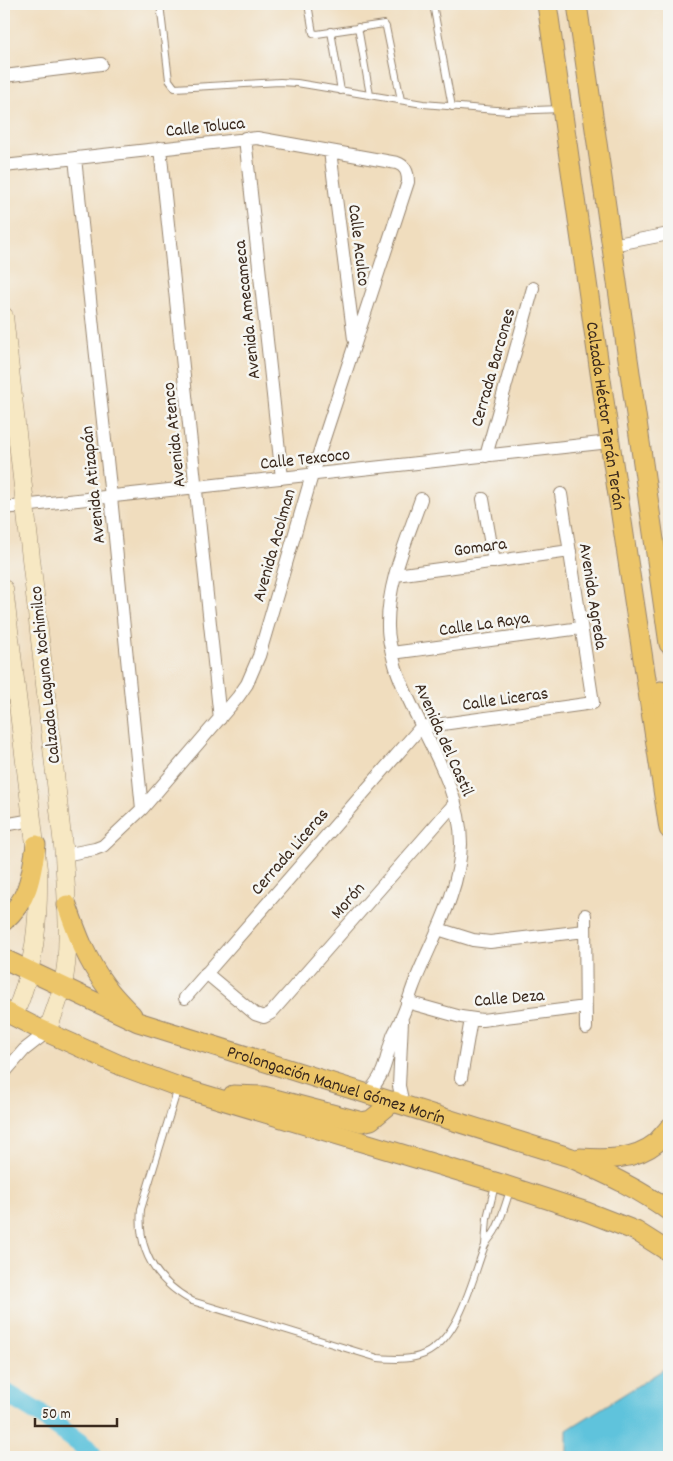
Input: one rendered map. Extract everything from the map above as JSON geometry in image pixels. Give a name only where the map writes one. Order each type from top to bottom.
[{"type":"main road","name":"Calzada Héctor Terán Terán","points":[[547,4],[610,442],[669,829]]},
{"type":"main road","name":"Calzada Héctor Terán Terán","points":[[577,4],[669,644]]},
{"type":"main road","name":"Calzada Laguna Xochimilco","points":[[4,316],[64,855],[67,905],[65,968],[62,987],[47,1032]]},
{"type":"main road","points":[[599,365],[612,367],[619,372],[630,445],[647,484]]},
{"type":"main road","points":[[632,584],[652,640],[664,714],[669,719]]},
{"type":"main road","name":"Calzada Laguna Xochimilco","points":[[4,589],[36,845],[39,896],[35,946],[30,972],[7,1017]]},
{"type":"main road","points":[[4,921],[24,899],[29,886],[36,845]]},
{"type":"main road","points":[[67,905],[92,966],[106,987],[138,1022]]},
{"type":"main road","name":"Prolongación Manuel Gómez Morín","points":[[4,959],[138,1022],[569,1157],[618,1179],[653,1199],[669,1211]]},
{"type":"main road","points":[[7,1017],[47,1032],[122,1066],[179,1087],[587,1212],[636,1231],[669,1252]]},
{"type":"main road","points":[[205,1094],[263,1096],[362,1122],[371,1120],[399,1103]]},
{"type":"main road","points":[[569,1157],[595,1159],[623,1158],[640,1152],[654,1144],[669,1128]]},
{"type":"street","points":[[4,76],[101,64]]},
{"type":"street","name":"Calle Toluca","points":[[4,166],[245,138],[397,162],[406,170]]},
{"type":"street","name":"Avenida Amecameca","points":[[245,138],[282,478]]},
{"type":"street","name":"Avenida Atenco","points":[[160,148],[220,719]]},
{"type":"street","name":"Calle Aculco","points":[[330,150],[354,344]]},
{"type":"street","name":"Avenida Atizapán","points":[[75,158],[142,809]]},
{"type":"street","name":"Avenida Acolman","points":[[64,855],[103,846],[142,809],[220,719],[247,684],[259,656],[312,474],[408,182],[406,170]]},
{"type":"street","points":[[612,244],[669,234]]},
{"type":"street","name":"Cerrada Barcones","points":[[486,456],[532,288]]},
{"type":"street","name":"Calle Texcoco","points":[[4,508],[610,442]]},
{"type":"street","name":"Avenida Agreda","points":[[561,494],[593,703]]},
{"type":"street","name":"Avenida del Castil","points":[[367,1094],[384,1072],[392,1039],[402,1019],[407,1002],[453,890],[458,867],[460,825],[455,803],[401,682],[392,653],[388,629],[388,610],[396,575],[421,499]]},
{"type":"street","points":[[483,499],[494,562]]},
{"type":"street","name":"Gomara","points":[[396,575],[570,551]]},
{"type":"street","name":"Calle La Raya","points":[[392,653],[582,628]]},
{"type":"street","name":"Calle Liceras","points":[[421,727],[593,703]]},
{"type":"street","name":"Cerrada Liceras","points":[[185,998],[421,727]]},
{"type":"street","name":"Morón","points":[[206,973],[255,1014],[264,1017],[271,1014],[455,803]]},
{"type":"street","points":[[6,828],[32,820]]},
{"type":"street","points":[[585,915],[586,1028]]},
{"type":"street","points":[[438,929],[473,940],[490,942],[585,931]]},
{"type":"street","name":"Calle Deza","points":[[407,1002],[471,1019],[495,1019],[586,1007]]},
{"type":"street","name":"Avenida del Castil","points":[[399,1103],[402,1019]]},
{"type":"street","points":[[461,1078],[471,1019]]},
{"type":"street","points":[[4,1073],[24,1050],[47,1032]]},
{"type":"lane","points":[[160,4],[169,80],[175,88],[268,82],[296,83],[452,107],[508,111],[562,109]]},
{"type":"lane","points":[[308,4],[313,33],[384,24],[401,100]]},
{"type":"lane","points":[[432,4],[452,107]]},
{"type":"lane","points":[[358,27],[370,95]]},
{"type":"lane","points":[[331,32],[341,91]]},
{"type":"lane","points":[[179,1087],[142,1209],[140,1224],[148,1258],[160,1276],[174,1291],[192,1301],[378,1358],[400,1359],[421,1356],[437,1346],[450,1331],[460,1315],[485,1245],[497,1227],[503,1185]]},
{"type":"lane","points":[[485,1245],[486,1218],[503,1185]]},
{"type":"water","points":[[669,1366],[669,1457],[567,1457],[567,1430]]},
{"type":"waterway","points":[[4,1392],[40,1414],[89,1450],[93,1457]]}]
